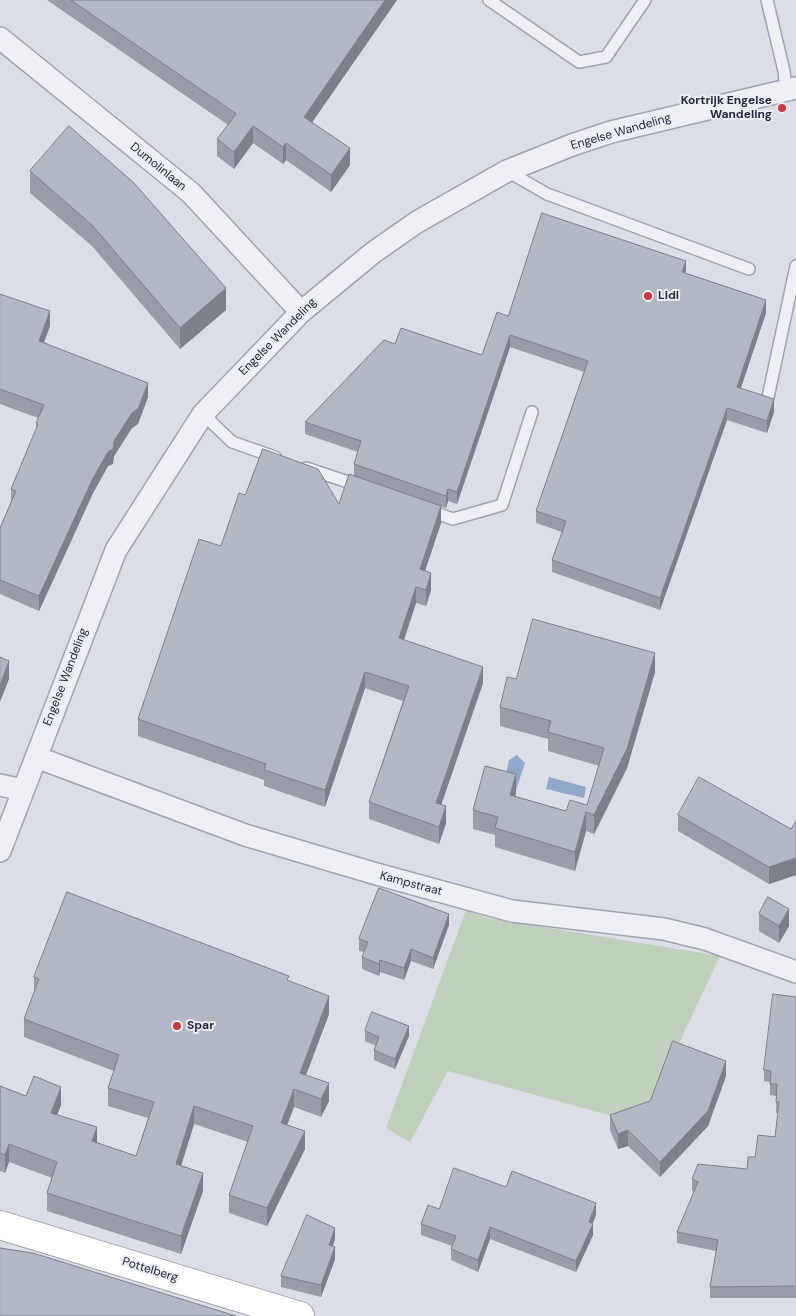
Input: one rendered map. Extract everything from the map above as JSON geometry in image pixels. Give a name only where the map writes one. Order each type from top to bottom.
[{"type":"main road","name":"Pottelberg","points":[[0,1225],[300,1316]]},
{"type":"street","name":"Dumolinlaan","points":[[0,38],[191,193],[301,312]]},
{"type":"street","name":"Engelse Wandeling","points":[[0,851],[116,550],[203,414],[301,312],[374,252],[417,222],[507,171],[610,132],[791,89]]},
{"type":"street","name":"Kampstraat","points":[[36,757],[245,835],[373,873],[512,912],[672,931],[705,939],[796,972]]},
{"type":"street","points":[[0,785],[23,790]]},
{"type":"lane","points":[[488,0],[580,62],[606,57],[645,0]]},
{"type":"lane","points":[[767,0],[784,71],[791,89]]},
{"type":"lane","points":[[507,171],[547,194],[749,269]]},
{"type":"lane","points":[[767,402],[796,266]]},
{"type":"lane","points":[[416,506],[453,519],[502,506],[532,412]]},
{"type":"lane","points":[[203,414],[232,442],[370,490]]},
{"type":"green space","points":[[466,910],[488,918],[720,956],[673,1056],[645,1125],[448,1071],[410,1142],[386,1128]]},
{"type":"water","points":[[517,755],[525,763],[516,790],[503,786],[509,760]]},
{"type":"water","points":[[549,777],[586,787],[584,798],[546,789]]},
{"type":"building","points":[[71,0],[385,0],[304,117],[350,148],[331,175],[286,143],[283,147],[253,126],[234,152],[217,139],[236,114]]},
{"type":"building","points":[[69,126],[134,183],[226,288],[180,328],[92,225],[30,171]]},
{"type":"building","points":[[542,213],[686,261],[682,272],[766,300],[737,387],[774,399],[767,421],[727,408],[660,598],[552,560],[566,521],[536,511],[588,361],[510,335],[457,492],[448,489],[446,496],[354,464],[361,441],[305,422],[384,340],[395,344],[401,328],[482,355],[497,312],[508,316]]},
{"type":"building","points":[[0,294],[50,311],[39,341],[148,383],[138,409],[132,413],[114,441],[113,449],[108,452],[93,478],[39,596],[0,580],[0,528],[16,491],[11,489],[44,405],[0,389]]},
{"type":"building","points":[[263,449],[318,469],[339,504],[349,474],[441,506],[420,569],[431,573],[426,590],[416,587],[399,638],[483,667],[436,803],[446,806],[439,827],[369,802],[409,686],[365,672],[325,790],[264,770],[266,764],[138,719],[199,539],[221,546],[239,493],[245,495]]},
{"type":"building","points":[[533,619],[655,653],[627,749],[594,815],[586,812],[575,852],[495,828],[498,817],[473,810],[485,766],[516,774],[510,795],[566,811],[570,800],[587,805],[604,748],[548,732],[551,721],[500,707],[507,677],[516,679]]},
{"type":"building","points":[[0,657],[9,661],[0,685]]},
{"type":"building","points":[[699,777],[791,829],[796,821],[796,858],[769,867],[678,815]]},
{"type":"building","points":[[379,888],[449,914],[433,958],[411,949],[404,968],[380,960],[379,964],[362,957],[368,942],[359,939]]},
{"type":"building","points":[[67,892],[289,976],[287,980],[329,996],[300,1073],[329,1083],[321,1099],[294,1089],[281,1123],[305,1131],[267,1208],[229,1195],[253,1126],[194,1106],[176,1164],[203,1173],[181,1236],[47,1193],[57,1162],[9,1144],[5,1155],[0,1153],[0,1086],[26,1096],[34,1076],[61,1087],[51,1113],[97,1127],[92,1141],[136,1156],[154,1102],[108,1088],[119,1055],[24,1019],[39,979],[34,977]]},
{"type":"building","points":[[768,897],[789,909],[779,926],[759,914]]},
{"type":"building","points":[[773,994],[796,997],[796,1286],[710,1287],[718,1240],[677,1232],[698,1182],[692,1179],[698,1164],[747,1169],[748,1157],[755,1157],[758,1135],[775,1137],[779,1102],[776,1102],[777,1084],[770,1084],[771,1071],[764,1070]]},
{"type":"building","points":[[372,1012],[409,1026],[395,1059],[374,1050],[379,1037],[365,1031]]},
{"type":"building","points":[[673,1041],[726,1061],[708,1111],[660,1162],[628,1130],[618,1134],[610,1115],[650,1101]]},
{"type":"building","points":[[454,1168],[506,1187],[512,1171],[596,1203],[589,1222],[593,1224],[576,1261],[490,1227],[478,1260],[451,1249],[456,1236],[421,1224],[428,1205],[439,1209]]},
{"type":"building","points":[[307,1215],[335,1228],[329,1245],[335,1247],[321,1285],[281,1276]]},
{"type":"building","points":[[0,1248],[33,1253],[236,1316],[0,1316]]},
{"type":"place","name":"Kortrijk Engelse Wandeling","points":[[782,108]]},
{"type":"place","name":"Lidl","points":[[648,296]]},
{"type":"place","name":"Spar","points":[[177,1026]]}]
